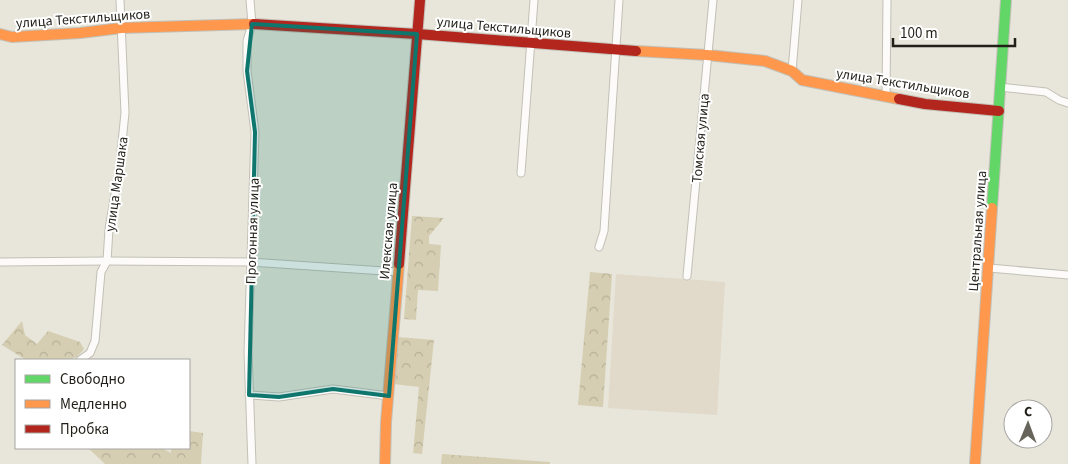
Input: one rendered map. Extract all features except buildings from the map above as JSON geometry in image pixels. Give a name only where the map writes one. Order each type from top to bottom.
[{"type":"street","name":"улица Маршака","points":[[81,359],[90,353],[95,341],[101,272],[107,261],[109,228],[120,171],[125,113],[120,0]]},
{"type":"street","name":"Прогонная улица","points":[[250,0],[252,24],[248,41],[247,71],[255,132],[248,352],[252,464]]},
{"type":"street","name":"Илекская улица","points":[[385,464],[385,444],[420,0]]},
{"type":"street","points":[[521,173],[534,0]]},
{"type":"street","points":[[600,247],[604,232],[619,0]]},
{"type":"street","name":"Томская улица","points":[[687,276],[713,0]]},
{"type":"street","points":[[792,71],[798,0]]},
{"type":"street","points":[[886,97],[887,0]]},
{"type":"street","name":"Центральная улица","points":[[975,464],[1006,0]]},
{"type":"street","name":"улица Текстильщиков","points":[[0,34],[12,37],[121,28],[252,24],[707,55],[764,61],[792,71],[802,80],[886,97],[925,104],[999,111]]},
{"type":"street","points":[[1000,87],[1046,92],[1068,103]]},
{"type":"street","points":[[0,262],[251,262],[399,272]]},
{"type":"street","points":[[989,268],[1068,275]]},
{"type":"street","points":[[249,395],[279,397],[333,389],[389,396]]},
{"type":"highlighted area","points":[[252,24],[417,34],[389,396],[333,389],[279,397],[249,395],[255,132],[247,71]]},
{"type":"shaded area","points":[[616,274],[725,282],[717,415],[608,408]]},
{"type":"green space","points":[[412,216],[444,218],[429,236],[429,244],[441,245],[438,291],[418,290],[416,320],[404,319]]},
{"type":"green space","points":[[590,272],[612,274],[603,407],[578,405]]},
{"type":"green space","points":[[22,321],[25,335],[37,344],[48,331],[80,342],[84,349],[77,357],[70,359],[24,359],[2,345]]},
{"type":"green space","points":[[398,337],[434,340],[422,454],[413,453],[419,387],[394,384]]},
{"type":"green space","points":[[190,431],[203,433],[201,464],[105,464],[89,449],[164,449],[171,453],[171,449],[190,449]]},
{"type":"green space","points":[[442,454],[550,462],[550,464],[441,464]]},
{"type":"traffic: fast","points":[[992,208],[1006,0]]},
{"type":"traffic: slow","points":[[0,34],[12,37],[80,33],[121,28],[254,24]]},
{"type":"traffic: slow","points":[[636,51],[765,61],[792,71],[802,80],[899,99]]},
{"type":"traffic: slow","points":[[975,464],[992,208]]},
{"type":"traffic: slow","points":[[385,464],[386,422],[399,264]]},
{"type":"traffic: jam","points":[[399,264],[420,0]]},
{"type":"traffic: jam","points":[[254,24],[417,34],[636,51]]},
{"type":"traffic: jam","points":[[899,99],[925,104],[999,111]]}]
